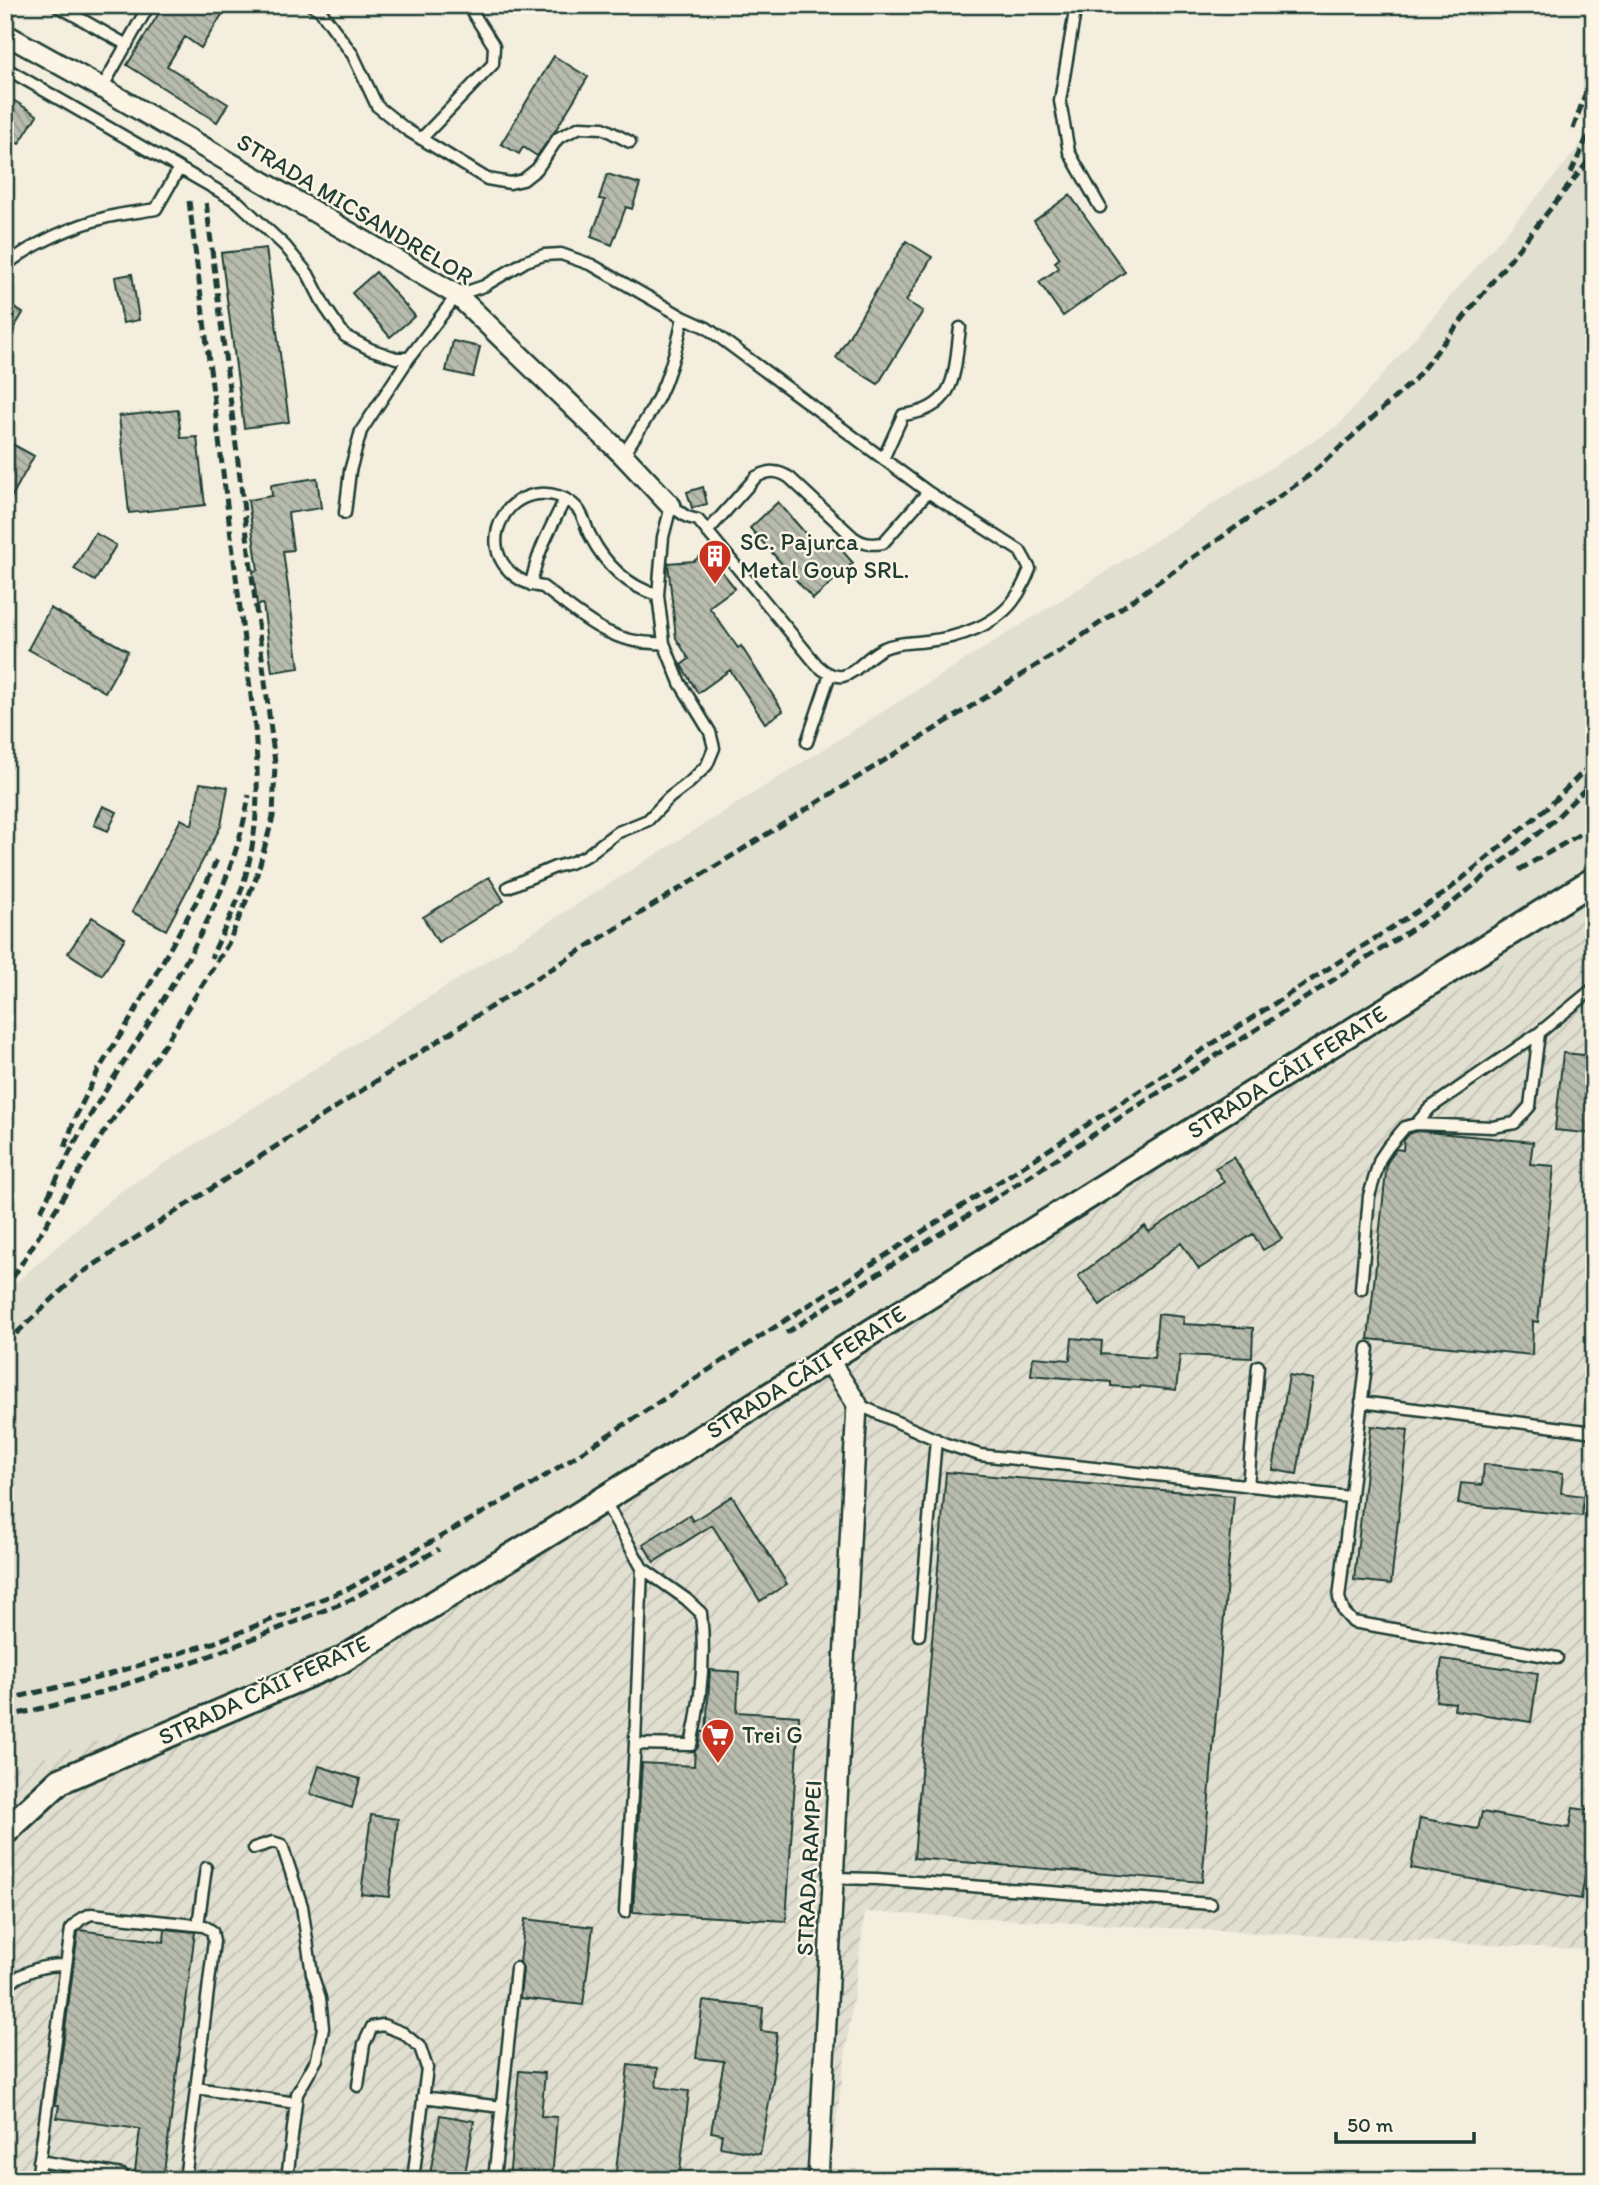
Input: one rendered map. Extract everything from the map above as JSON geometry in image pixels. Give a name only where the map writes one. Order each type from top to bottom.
[{"type":"street","name":"STRADA MICSANDRELOR","points":[[5,34],[457,295],[623,455],[671,506]]},
{"type":"street","name":"STRADA CĂII FERATE","points":[[5,1832],[60,1781],[340,1661],[1594,880]]},
{"type":"street","points":[[827,1358],[857,1404]]},
{"type":"street","name":"STRADA RAMPEI","points":[[818,2180],[857,1404]]},
{"type":"lane","points":[[55,5],[127,45]]},
{"type":"lane","points":[[102,88],[149,5]]},
{"type":"lane","points":[[311,5],[320,10],[353,55],[377,106],[421,139],[487,179],[510,183],[523,180],[537,169],[558,138],[580,127],[603,128],[630,142]]},
{"type":"lane","points":[[421,139],[493,64],[494,46],[465,5]]},
{"type":"lane","points":[[1076,5],[1060,101],[1069,152],[1100,207]]},
{"type":"lane","points":[[5,68],[238,202],[285,246],[308,274],[325,307],[345,336],[396,358],[409,358]]},
{"type":"lane","points":[[5,266],[55,236],[107,217],[156,208],[179,169]]},
{"type":"lane","points":[[345,513],[350,471],[361,431],[409,358],[457,295],[484,286],[526,261],[544,255],[561,254],[592,265],[683,317],[707,327],[928,492],[1020,551],[1030,569],[1014,600],[999,614],[977,628],[945,638],[883,649],[853,673],[842,676],[830,674],[817,664],[698,520],[687,517],[671,506],[663,537],[658,595],[664,643],[680,683],[710,732],[714,748],[707,765],[648,820],[616,833],[586,856],[508,887]]},
{"type":"lane","points":[[623,455],[664,384],[678,345],[683,317]]},
{"type":"lane","points":[[884,457],[903,415],[929,409],[942,400],[950,389],[960,328]]},
{"type":"lane","points":[[707,532],[756,477],[765,472],[782,472],[853,537],[871,545],[883,543],[928,492]]},
{"type":"lane","points":[[658,595],[630,584],[614,568],[589,535],[582,514],[565,499],[555,495],[532,494],[512,505],[500,523],[497,545],[504,566],[512,575],[531,585],[543,587],[605,632],[626,641],[664,643]]},
{"type":"lane","points":[[531,585],[535,562],[565,499]]},
{"type":"lane","points":[[807,742],[830,674]]},
{"type":"lane","points":[[1416,1124],[1430,1108],[1539,1033],[1594,988]]},
{"type":"lane","points":[[1361,1289],[1369,1196],[1373,1177],[1388,1147],[1405,1127],[1416,1124],[1493,1127],[1514,1123],[1530,1106],[1539,1033]]},
{"type":"lane","points":[[1368,1348],[1339,1598],[1344,1612],[1353,1622],[1557,1658]]},
{"type":"lane","points":[[1248,1486],[1258,1366]]},
{"type":"lane","points":[[1361,1402],[1594,1432]]},
{"type":"lane","points":[[857,1404],[980,1455],[1349,1497]]},
{"type":"lane","points":[[919,1635],[936,1439]]},
{"type":"lane","points":[[604,1499],[642,1568],[701,1612],[704,1642],[702,1692],[691,1745],[635,1744]]},
{"type":"lane","points":[[625,1912],[642,1568]]},
{"type":"lane","points":[[254,1847],[273,1842],[282,1845],[302,1906],[312,1975],[320,1998],[323,2028],[317,2059],[297,2094],[287,2180]]},
{"type":"lane","points":[[198,1925],[206,1868]]},
{"type":"lane","points":[[833,1878],[1211,1904]]},
{"type":"lane","points":[[37,2180],[71,1930],[80,1919],[91,1914],[198,1925],[212,1931],[214,1941],[185,2180]]},
{"type":"lane","points":[[5,1985],[26,1972],[45,1965],[66,1965]]},
{"type":"lane","points":[[494,2180],[516,1968]]},
{"type":"lane","points":[[358,2086],[364,2044],[372,2027],[383,2025],[403,2033],[420,2047],[427,2068],[413,2180]]},
{"type":"lane","points":[[196,2088],[296,2103]]},
{"type":"lane","points":[[423,2097],[501,2107]]},
{"type":"lane","points":[[39,2161],[122,2175],[127,2180]]},
{"type":"shaded area","points":[[1594,128],[1594,911],[378,1625],[231,1699],[5,1770],[5,1292],[121,1191],[1339,425]]},
{"type":"shaded area","points":[[1594,911],[1594,1950],[865,1912],[828,2180],[5,2180],[5,1770],[231,1699],[378,1625]]},
{"type":"building","points":[[164,5],[228,5],[201,48],[185,37],[167,66],[228,104],[217,122],[127,65]]},
{"type":"building","points":[[554,56],[588,77],[537,156],[523,147],[519,154],[501,144]]},
{"type":"building","points":[[5,95],[37,115],[19,144],[5,136]]},
{"type":"building","points":[[607,174],[640,184],[632,209],[626,207],[612,245],[591,237],[605,200],[599,199]]},
{"type":"building","points":[[1070,195],[1125,272],[1063,316],[1039,282],[1059,268],[1055,262],[1060,258],[1034,221]]},
{"type":"building","points":[[906,241],[932,257],[906,301],[923,311],[878,384],[836,358]]},
{"type":"building","points":[[266,248],[289,422],[244,428],[221,253]]},
{"type":"building","points":[[376,272],[415,316],[390,337],[352,293]]},
{"type":"building","points":[[132,274],[139,320],[123,323],[115,277]]},
{"type":"building","points":[[5,302],[23,313],[5,343]]},
{"type":"building","points":[[453,341],[480,347],[473,377],[446,371]]},
{"type":"building","points":[[178,410],[181,438],[197,437],[205,505],[129,513],[119,416]]},
{"type":"building","points":[[5,440],[34,456],[5,509]]},
{"type":"building","points":[[317,478],[321,508],[288,513],[293,550],[283,551],[299,668],[272,672],[263,604],[257,605],[253,571],[258,570],[248,500],[272,496],[271,485]]},
{"type":"building","points":[[703,487],[707,504],[692,508],[687,492]]},
{"type":"building","points":[[778,502],[819,549],[831,538],[853,563],[813,599],[750,528]]},
{"type":"building","points":[[95,533],[116,545],[95,581],[74,569]]},
{"type":"building","points":[[706,552],[735,588],[709,607],[738,648],[741,646],[783,711],[765,723],[730,670],[698,693],[681,665],[689,659],[676,638],[668,563],[694,561]]},
{"type":"building","points":[[50,608],[128,651],[105,692],[28,649]]},
{"type":"building","points":[[200,783],[228,787],[221,826],[166,930],[132,912],[181,819],[192,825]]},
{"type":"building","points":[[103,806],[117,812],[108,831],[94,825]]},
{"type":"building","points":[[489,877],[504,901],[438,942],[423,917]]},
{"type":"building","points":[[92,917],[125,938],[102,975],[68,953]]},
{"type":"building","points":[[1563,1053],[1594,1056],[1594,1134],[1555,1130]]},
{"type":"building","points":[[1417,1131],[1533,1142],[1530,1164],[1554,1166],[1538,1322],[1533,1321],[1532,1355],[1368,1339],[1387,1163],[1396,1149],[1403,1150],[1404,1140],[1409,1134]]},
{"type":"building","points":[[1234,1157],[1282,1239],[1263,1250],[1253,1234],[1199,1269],[1181,1243],[1100,1305],[1078,1276],[1145,1226],[1149,1232],[1224,1182],[1215,1168]]},
{"type":"building","points":[[1158,1314],[1184,1317],[1183,1324],[1253,1328],[1252,1358],[1180,1355],[1176,1390],[1111,1386],[1111,1382],[1031,1375],[1033,1357],[1070,1360],[1072,1338],[1102,1341],[1101,1354],[1154,1358]]},
{"type":"building","points":[[1289,1375],[1313,1379],[1297,1474],[1273,1470]]},
{"type":"building","points":[[1371,1426],[1408,1430],[1391,1584],[1354,1580]]},
{"type":"building","points":[[1484,1464],[1563,1473],[1561,1493],[1584,1496],[1582,1516],[1458,1504],[1461,1483],[1482,1485]]},
{"type":"building","points":[[946,1472],[1234,1496],[1202,1882],[914,1858]]},
{"type":"building","points":[[732,1496],[787,1584],[760,1601],[712,1525],[654,1562],[643,1544],[689,1515],[693,1521]]},
{"type":"building","points":[[1442,1659],[1538,1673],[1531,1722],[1454,1710],[1455,1703],[1436,1701]]},
{"type":"building","points":[[710,1670],[739,1672],[737,1712],[799,1716],[786,1921],[633,1912],[642,1763],[694,1766],[701,1732],[706,1732]]},
{"type":"building","points":[[319,1766],[360,1779],[352,1808],[310,1794]]},
{"type":"building","points":[[1573,1808],[1594,1811],[1581,1899],[1411,1868],[1420,1818],[1478,1829],[1482,1812],[1569,1828]]},
{"type":"building","points":[[371,1815],[398,1819],[389,1897],[361,1894]]},
{"type":"building","points":[[525,1919],[593,1927],[583,2005],[520,1998],[523,1969],[520,1962]]},
{"type":"building","points":[[165,1929],[195,1932],[163,2180],[134,2180],[140,2129],[57,2118],[59,2105],[55,2105],[78,1932],[80,1930],[164,1942]]},
{"type":"building","points":[[703,2001],[763,2008],[761,2031],[777,2033],[774,2074],[760,2154],[720,2147],[722,2134],[711,2132],[724,2061],[696,2058]]},
{"type":"building","points":[[628,2065],[658,2068],[656,2087],[689,2091],[679,2180],[615,2180]]},
{"type":"building","points":[[519,2071],[545,2073],[541,2116],[557,2117],[552,2180],[509,2180]]},
{"type":"building","points":[[440,2115],[474,2121],[464,2180],[429,2180]]},
{"type":"railway","points":[[1573,129],[1594,69]]},
{"type":"railway","points":[[1571,173],[1594,122]]},
{"type":"railway","points":[[5,1344],[77,1276],[473,1018],[1069,645],[1311,474],[1414,380],[1594,154]]},
{"type":"railway","points":[[189,201],[255,728],[257,769],[255,829],[248,868],[235,906],[211,958]]},
{"type":"railway","points":[[5,1290],[102,1135],[165,1044],[228,944],[256,878],[273,817],[275,763],[206,201]]},
{"type":"railway","points":[[5,1700],[97,1678],[213,1643],[350,1588],[528,1487],[1445,893],[1548,807],[1594,761]]},
{"type":"railway","points":[[786,1333],[1451,904],[1553,821],[1594,780]]},
{"type":"railway","points":[[41,1211],[87,1121],[160,1005],[205,925],[239,840],[249,795]]},
{"type":"railway","points":[[1519,870],[1594,826]]},
{"type":"railway","points":[[65,1147],[75,1118],[99,1069],[130,1020],[206,884],[218,857]]},
{"type":"railway","points":[[5,1717],[85,1698],[212,1655],[350,1600],[439,1549]]},
{"type":"place","name":"SC. Pajurca Metal Goup SRL.","points":[[715,586]]},
{"type":"place","name":"Trei G","points":[[718,1765]]}]
